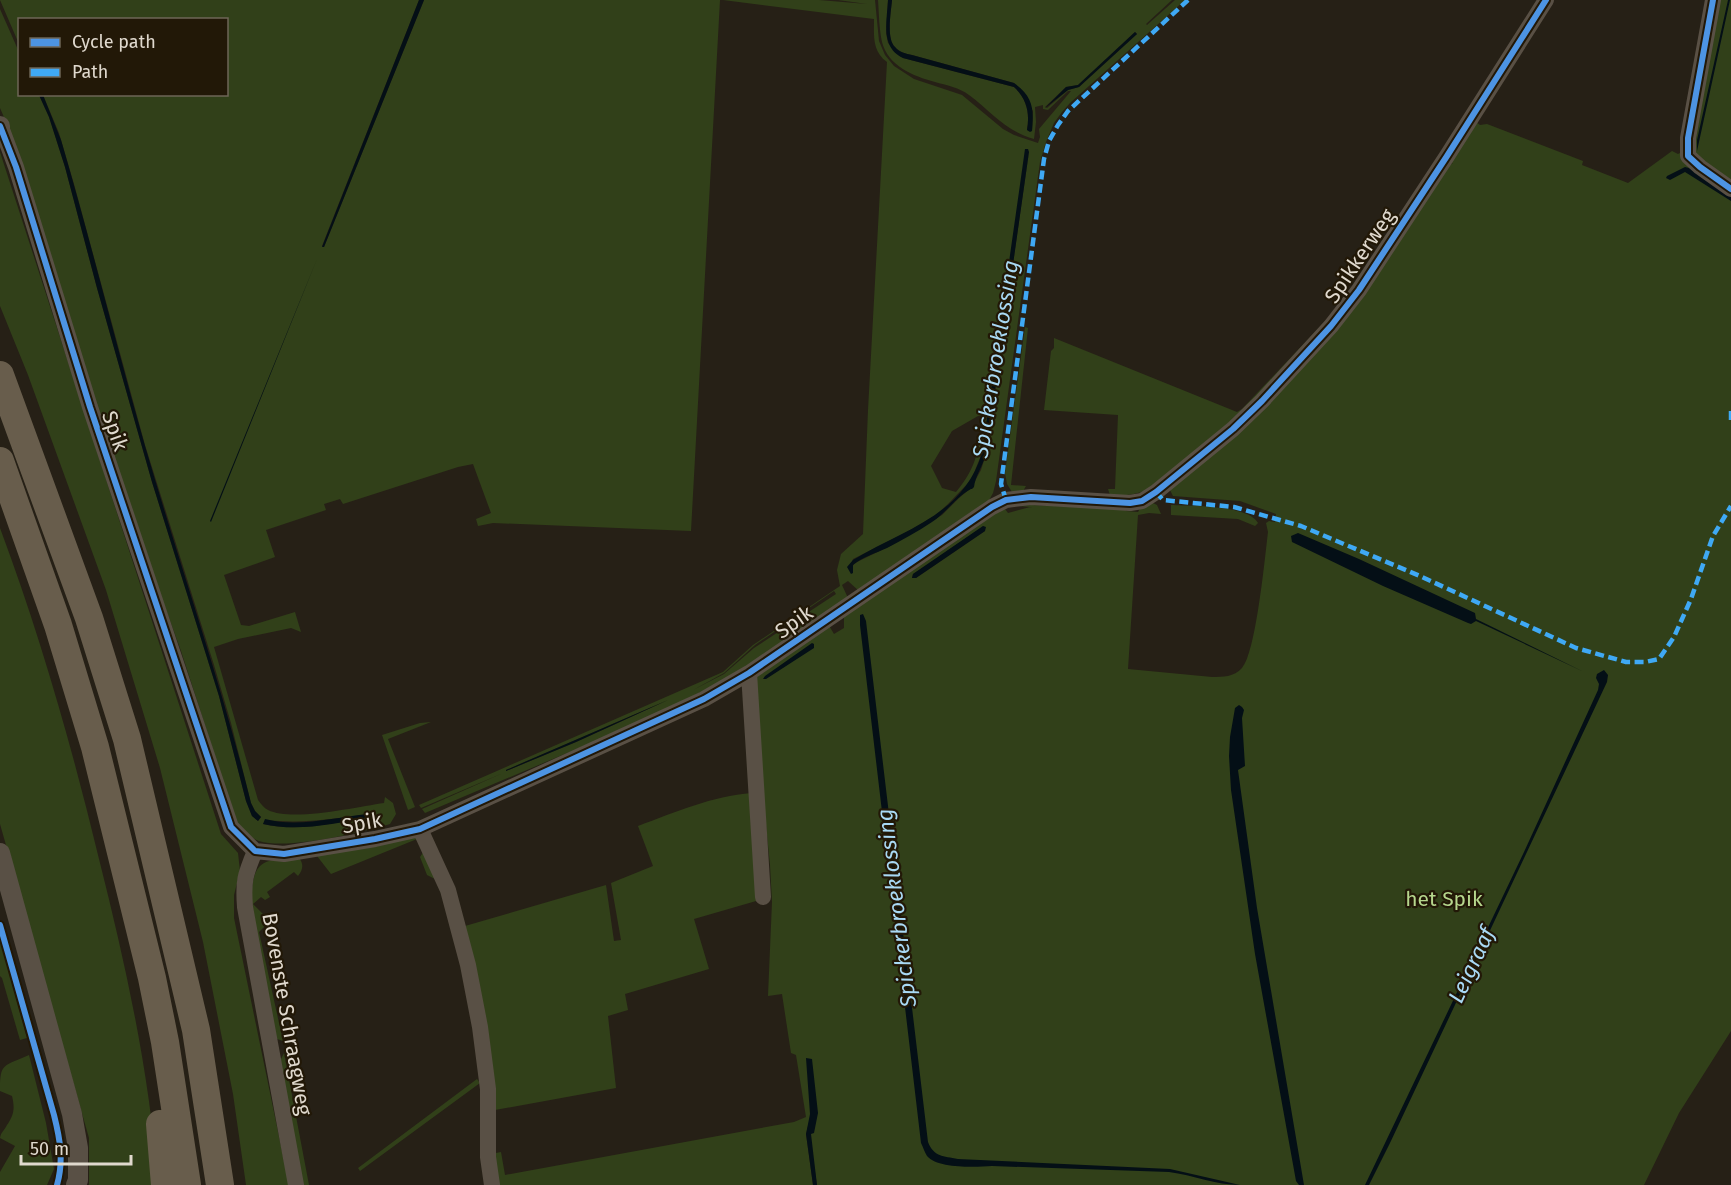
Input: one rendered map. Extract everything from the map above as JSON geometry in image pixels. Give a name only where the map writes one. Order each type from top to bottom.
[{"type":"highway","points":[[0,375],[89,618],[127,739],[196,1030],[220,1185]]},
{"type":"highway","points":[[0,460],[58,625],[95,747],[152,978],[177,1108],[187,1185]]},
{"type":"highway","points":[[152,978],[153,1076],[163,1150],[165,1185]]},
{"type":"highway","points":[[196,1030],[209,1054],[215,1073],[238,1185]]},
{"type":"street","name":"Spikkerweg","points":[[1156,492],[1233,429],[1262,401],[1331,326],[1359,291],[1546,0]]},
{"type":"street","points":[[1713,0],[1688,138],[1688,156],[1731,189]]},
{"type":"street","name":"Spik","points":[[0,127],[19,179],[90,407],[231,827],[255,851],[284,854],[420,829],[704,699],[749,673],[992,507],[1006,500],[1031,497],[1130,503],[1142,501],[1156,492]]},
{"type":"street","points":[[749,673],[763,897]]},
{"type":"street","points":[[420,829],[448,890],[470,975],[488,1089],[488,1157],[492,1185]]},
{"type":"street","name":"Bovenste Schraagweg","points":[[255,851],[245,874],[245,907],[296,1185]]},
{"type":"street","points":[[0,853],[72,1114],[78,1148],[76,1185]]},
{"type":"green space","points":[[0,0],[419,0],[322,246],[324,247],[424,0],[720,0],[691,531],[493,523],[478,526],[476,519],[491,513],[473,464],[343,504],[340,499],[324,504],[326,510],[266,530],[275,557],[224,575],[241,625],[249,626],[295,612],[301,632],[291,628],[238,639],[214,647],[258,800],[268,810],[292,815],[384,803],[385,797],[393,803],[396,814],[390,824],[343,836],[305,842],[272,843],[259,841],[237,824],[181,651],[130,510],[13,138],[0,108],[0,9],[18,50],[18,96],[39,96],[49,117],[65,167],[152,482],[219,696],[246,801],[252,816],[258,821],[261,817],[251,803],[214,665],[145,445],[59,133],[43,96],[228,96],[228,18],[18,18],[18,42]],"holes":[[[367,814],[368,817],[302,827],[263,824],[267,820],[305,821]]]},
{"type":"green space","points":[[723,0],[819,0],[867,4],[838,0],[875,0],[879,41],[885,55],[894,66],[914,79],[962,95],[1003,129],[1038,143],[1039,129],[1071,91],[1068,91],[1048,110],[1043,109],[1043,105],[1035,107],[1034,139],[1024,136],[1007,126],[965,93],[953,87],[918,77],[896,64],[890,58],[882,42],[878,0],[888,0],[886,33],[888,43],[903,58],[1014,87],[1025,101],[1028,112],[1027,130],[1032,131],[1033,111],[1014,83],[907,54],[897,49],[892,43],[890,32],[892,0],[1172,0],[1147,25],[1175,0],[1185,0],[1070,103],[1054,123],[1046,142],[1040,162],[996,481],[987,504],[859,591],[848,581],[842,585],[848,598],[743,670],[650,718],[425,813],[422,809],[503,773],[421,808],[419,805],[723,672],[753,645],[840,586],[837,570],[841,554],[863,534],[887,62],[876,48],[874,19]],"holes":[[[1135,32],[1137,34],[1079,87],[1068,90],[1047,108],[1045,107],[1066,87],[1078,85]],[[1029,151],[986,454],[981,470],[971,488],[942,515],[892,545],[854,564],[850,571],[853,559],[936,515],[971,480],[982,453]],[[983,415],[973,465],[956,492],[942,488],[931,466],[952,431]],[[834,591],[836,594],[754,648],[724,674],[693,690],[724,673],[755,645]],[[668,700],[576,742],[506,770]]]},
{"type":"green space","name":"het Spik","points":[[1720,0],[1731,0],[1731,1031],[1679,1113],[1644,1185],[817,1185],[808,1126],[806,1134],[813,1185],[495,1185],[491,1154],[501,1152],[505,1175],[794,1122],[806,1117],[796,1055],[791,1053],[782,994],[768,996],[772,902],[752,685],[756,675],[828,624],[834,634],[844,628],[845,615],[992,514],[1005,509],[1008,513],[1030,507],[1019,506],[1031,505],[1125,509],[1138,512],[1141,507],[1151,502],[1157,505],[1161,514],[1138,515],[1128,669],[1212,677],[1232,675],[1242,668],[1252,644],[1265,562],[1268,532],[1266,523],[1275,522],[1276,514],[1240,501],[1173,496],[1170,490],[1251,419],[1448,166],[1453,163],[1450,163],[1476,122],[1480,125],[1487,124],[1583,161],[1582,165],[1628,183],[1672,151],[1680,153],[1709,55]],"holes":[[[984,526],[985,531],[916,578],[912,578],[913,574]]]},
{"type":"green space","points":[[0,152],[221,834],[238,853],[240,871],[234,895],[234,918],[289,1185],[246,1185],[233,1094],[203,942],[160,768],[106,590],[28,375],[0,306]]},
{"type":"green space","points":[[1348,297],[1239,417],[1154,486],[1138,493],[1110,495],[1108,489],[1115,489],[1118,415],[1044,410],[1054,338],[1237,412]]},
{"type":"green space","points":[[1025,327],[1028,328],[1011,485],[1026,486],[1023,491],[1012,492],[1007,484],[1005,473]]},
{"type":"green space","points":[[1171,505],[1232,510],[1252,517],[1258,523],[1255,526],[1238,519],[1171,515]]},
{"type":"green space","points":[[0,528],[29,609],[54,692],[78,775],[109,899],[136,1021],[149,1103],[158,1185],[89,1185],[89,1138],[0,824]]},
{"type":"green space","points":[[431,722],[388,739],[415,807],[408,810],[382,735],[420,723]]},
{"type":"green space","points":[[752,793],[763,899],[694,919],[709,969],[625,994],[628,1010],[608,1016],[616,1088],[495,1110],[465,926],[606,885],[614,941],[621,940],[611,883],[653,866],[638,826],[708,801]]},
{"type":"green space","points":[[407,833],[416,836],[425,846],[443,888],[441,893],[435,879],[427,875],[420,857],[424,851],[417,839],[331,874],[317,856],[323,852],[368,844]]},
{"type":"green space","points":[[299,858],[302,867],[298,876],[294,872],[267,892],[270,897],[265,900],[261,897],[253,904],[264,915],[267,914],[272,919],[259,932],[283,1041],[274,1038],[251,897],[252,884],[258,868],[263,864],[277,859]]},
{"type":"green space","points":[[0,940],[27,1038],[20,1040],[0,976]]},
{"type":"green space","points":[[284,1053],[309,1185],[303,1185],[279,1063]]},
{"type":"green space","points":[[29,1055],[46,1123],[54,1169],[47,1185],[0,1185],[0,1172],[15,1146],[0,1138],[14,1108],[12,1096],[0,1091],[2,1070],[8,1064]]},
{"type":"green space","points":[[477,1079],[480,1083],[360,1171],[358,1168]]},
{"type":"water","points":[[419,0],[424,0],[324,247],[322,247]]},
{"type":"water","points":[[888,0],[892,0],[891,38],[897,49],[907,54],[1014,83],[1029,98],[1033,116],[1032,131],[1027,130],[1028,112],[1025,101],[1014,87],[903,58],[896,53],[886,33]]},
{"type":"water","points":[[1728,0],[1730,0],[1697,151],[1697,140]]},
{"type":"water","points":[[1135,32],[1137,34],[1079,87],[1068,90],[1045,108],[1066,87],[1078,85]]},
{"type":"water","points":[[39,96],[43,96],[61,140],[145,446],[214,669],[251,803],[261,817],[258,821],[252,816],[246,801],[219,696],[152,482],[65,167],[49,117]]},
{"type":"water","points":[[1025,149],[1029,152],[986,454],[974,487],[926,526],[857,562],[853,565],[851,574],[847,567],[853,560],[930,518],[946,506],[961,492],[973,474],[982,453]]},
{"type":"water","points":[[1685,167],[1731,196],[1731,201],[1685,172],[1670,180],[1666,178]]},
{"type":"water","points":[[317,259],[211,522],[210,521]]},
{"type":"water","points":[[983,526],[986,527],[985,531],[916,578],[912,578],[913,574]]},
{"type":"water","points":[[1298,533],[1475,613],[1476,619],[1584,672],[1476,621],[1468,623],[1383,586],[1292,542],[1291,536]]},
{"type":"water","name":"Spickerbroeklossing","points":[[863,614],[866,621],[930,1147],[940,1155],[958,1159],[1170,1169],[1240,1185],[1169,1172],[958,1166],[940,1163],[927,1156],[921,1143],[860,625],[860,615]]},
{"type":"water","points":[[812,643],[814,648],[763,679],[765,676]]},
{"type":"water","name":"Leigraaf","points":[[1604,670],[1608,675],[1607,682],[1390,1143],[1369,1185],[1365,1185],[1524,852],[1598,690],[1597,674]]},
{"type":"water","points":[[668,700],[576,742],[506,771],[506,770]]},
{"type":"water","points":[[1239,705],[1244,710],[1242,718],[1245,766],[1238,770],[1257,908],[1304,1185],[1299,1185],[1296,1181],[1255,954],[1231,790],[1230,737],[1235,708]]},
{"type":"water","points":[[368,814],[368,817],[316,826],[289,827],[263,824],[265,819],[304,822]]},
{"type":"water","points":[[806,1058],[812,1059],[818,1113],[814,1133],[811,1134],[817,1185],[813,1185],[806,1134],[810,1114]]},
{"type":"marked path","points":[[1006,500],[1001,484],[1044,159],[1049,141],[1068,111],[1188,0]]},
{"type":"marked path","points":[[1731,411],[1731,420]]},
{"type":"marked path","points":[[1156,492],[1163,500],[1234,507],[1301,526],[1420,576],[1576,648],[1626,662],[1659,659],[1674,637],[1691,599],[1713,536],[1731,506]]},
{"type":"cycle path","points":[[0,126],[16,167],[90,407],[231,827],[255,851],[284,854],[420,829],[704,699],[749,673],[992,507],[1006,500],[1031,497],[1130,503],[1142,501],[1156,492],[1233,429],[1331,326],[1359,290],[1546,0]]},
{"type":"cycle path","points":[[1713,0],[1688,138],[1688,156],[1731,189]]},
{"type":"cycle path","points":[[0,925],[56,1124],[61,1158],[57,1185]]}]
